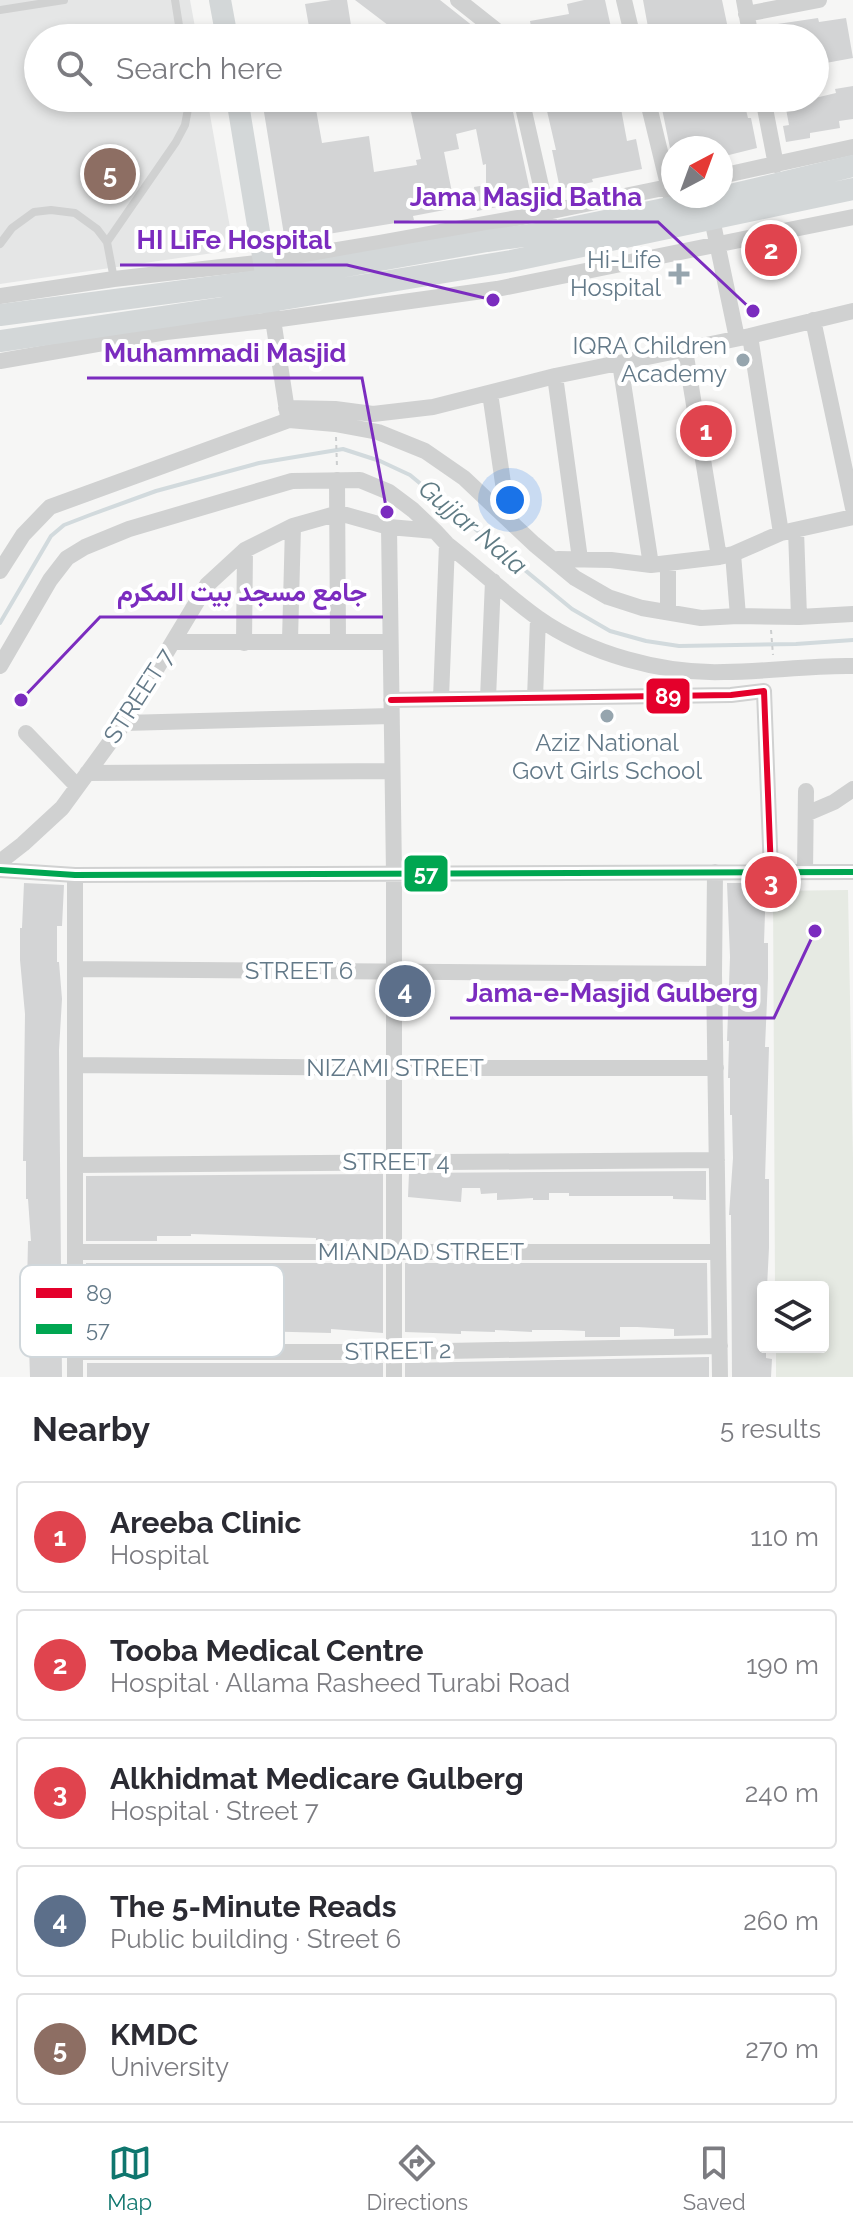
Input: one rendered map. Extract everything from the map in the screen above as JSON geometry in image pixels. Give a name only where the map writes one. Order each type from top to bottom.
[{"type":"main road","points":[[220,0],[224,24]]},
{"type":"main road","points":[[239,112],[269,291]]},
{"type":"main road","points":[[733,184],[853,166]]},
{"type":"main road","points":[[0,315],[269,291],[511,261],[853,189]]},
{"type":"main road","points":[[0,341],[269,291],[487,241],[549,222],[661,195]]},
{"type":"street","points":[[458,0],[488,24]]},
{"type":"street","points":[[624,0],[630,24]]},
{"type":"street","points":[[745,7],[819,0]]},
{"type":"street","points":[[524,112],[549,222]]},
{"type":"street","points":[[651,112],[661,153]]},
{"type":"street","points":[[766,112],[776,165]]},
{"type":"street","points":[[733,174],[853,147]]},
{"type":"street","points":[[0,296],[114,279],[269,291],[497,289],[853,217]]},
{"type":"street","points":[[712,219],[788,531],[799,617]]},
{"type":"street","points":[[0,361],[166,332],[269,291]]},
{"type":"street","points":[[269,291],[288,414]]},
{"type":"street","points":[[335,424],[373,414],[433,407],[555,376],[853,311]]},
{"type":"street","points":[[813,320],[853,508]]},
{"type":"street","points":[[685,350],[738,616]]},
{"type":"street","points":[[620,363],[668,612]]},
{"type":"street","points":[[555,376],[580,559]]},
{"type":"street","points":[[490,393],[507,511],[503,514]]},
{"type":"street","points":[[0,571],[23,535],[50,507],[288,414],[378,432],[425,451],[464,478],[575,578],[608,597],[642,608],[701,618],[853,614]]},
{"type":"street","points":[[337,478],[338,641]]},
{"type":"street","points":[[0,666],[50,580],[67,558],[85,547],[129,529],[292,481],[337,478],[360,480],[389,492],[538,618],[570,637],[612,655],[655,666],[721,673],[853,666]]},
{"type":"street","points":[[339,513],[389,527],[435,531]]},
{"type":"street","name":"STREET 7","points":[[0,862],[62,808],[124,723],[207,585],[245,550],[293,526],[339,513]]},
{"type":"street","points":[[556,562],[558,559],[580,559],[659,564],[726,555],[788,531],[853,517]]},
{"type":"street","points":[[290,640],[293,526]]},
{"type":"street","points":[[389,527],[394,873],[394,1377]]},
{"type":"street","points":[[441,698],[447,544]]},
{"type":"street","points":[[244,643],[245,550]]},
{"type":"street","points":[[488,698],[493,581]]},
{"type":"street","points":[[535,698],[538,618]]},
{"type":"street","points":[[174,642],[390,642]]},
{"type":"street","points":[[124,723],[391,708],[441,698],[731,695],[764,691],[771,872]]},
{"type":"street","points":[[26,733],[82,780],[392,771]]},
{"type":"street","points":[[806,814],[834,802],[853,789]]},
{"type":"street","points":[[805,872],[806,791]]},
{"type":"street","points":[[0,870],[75,875],[853,872]]},
{"type":"street","points":[[715,872],[720,1377]]},
{"type":"street","points":[[75,875],[76,1265]]},
{"type":"street","name":"STREET 6","points":[[75,969],[714,974]]},
{"type":"street","name":"NIZAMI STREET","points":[[75,1065],[716,1068]]},
{"type":"street","name":"STREET 4","points":[[76,1165],[717,1160]]},
{"type":"street","name":"MIANDAD STREET","points":[[76,1252],[718,1252]]},
{"type":"street","name":"STREET 2","points":[[284,1352],[720,1346]]},
{"type":"street","points":[[75,1377],[76,1357]]},
{"type":"lane","points":[[0,10],[64,0]]},
{"type":"lane","points":[[175,0],[179,24]]},
{"type":"lane","points":[[107,242],[176,142],[187,112]]},
{"type":"lane","points":[[0,244],[12,228],[34,212],[51,210],[75,213],[97,229],[107,242],[114,279]]},
{"type":"path","points":[[335,424],[337,478]]},
{"type":"path","points":[[772,634],[774,664]]},
{"type":"shaded area","points":[[0,0],[190,0],[194,24],[24,24],[24,112],[209,112],[234,250],[0,284]]},
{"type":"shaded area","points":[[848,890],[853,1377],[776,1377],[776,1353],[829,1353],[829,1281],[775,1281],[773,891]]},
{"type":"building","points":[[347,0],[351,24],[309,24],[305,4]]},
{"type":"building","points":[[355,0],[440,0],[470,24],[387,24]]},
{"type":"building","points":[[605,0],[610,24],[531,24],[530,21],[569,14],[567,4]]},
{"type":"building","points":[[643,0],[722,0],[727,24],[647,24]]},
{"type":"building","points":[[818,18],[819,22],[846,18],[853,58],[829,62],[829,24],[778,24]]},
{"type":"building","points":[[853,86],[853,119],[839,121],[840,128],[810,133],[810,138],[786,142],[783,126],[789,125],[787,112],[829,112],[829,95],[836,93],[835,89]]},
{"type":"building","points":[[264,112],[316,112],[322,143],[369,136],[374,172],[417,165],[416,160],[421,159],[411,112],[513,112],[532,200],[477,211],[474,187],[486,185],[486,164],[483,165],[476,129],[456,134],[459,149],[444,152],[455,208],[413,216],[414,220],[285,241]]},
{"type":"building","points":[[547,112],[622,112],[627,141],[636,139],[642,169],[560,189],[552,150],[556,150]]},
{"type":"building","points":[[663,112],[746,112],[751,118],[757,148],[733,154],[733,136],[668,136]]},
{"type":"building","points":[[24,883],[64,885],[62,926],[57,926],[57,962],[62,999],[59,1050],[61,1265],[27,1265],[28,1241],[31,1241],[26,1161],[23,1161],[25,1014],[20,960]]},
{"type":"building","points":[[727,883],[766,883],[764,943],[768,943],[768,978],[765,1047],[769,1047],[765,1179],[769,1179],[769,1248],[767,1281],[757,1281],[757,1353],[766,1353],[766,1358],[772,1359],[771,1377],[732,1377],[729,1215],[733,1158],[727,1041],[730,957]]},
{"type":"building","points":[[706,1171],[706,1200],[673,1199],[673,1196],[569,1196],[569,1193],[549,1193],[549,1200],[497,1200],[497,1193],[481,1194],[480,1188],[462,1188],[461,1202],[408,1197],[409,1173]]},
{"type":"building","points":[[383,1174],[383,1240],[330,1241],[191,1234],[157,1236],[157,1241],[86,1241],[86,1176]]},
{"type":"building","points":[[383,1263],[383,1333],[331,1329],[331,1333],[284,1332],[284,1265],[86,1265]]},
{"type":"building","points":[[405,1263],[707,1263],[708,1335],[674,1336],[674,1329],[637,1327],[620,1327],[620,1337],[585,1337],[585,1331],[561,1330],[461,1331],[461,1334],[405,1332]]},
{"type":"building","points":[[29,1357],[62,1357],[62,1377],[30,1377]]},
{"type":"building","points":[[709,1357],[709,1377],[405,1377],[405,1363]]},
{"type":"building","points":[[87,1363],[383,1363],[383,1377],[87,1377]]},
{"type":"waterway","name":"Gujjar Nala","points":[[0,623],[51,536],[64,525],[156,491],[259,463],[343,449],[410,475],[572,609],[610,631],[679,646],[853,640]]},
{"type":"transit line","name":"89","points":[[391,700],[731,695],[764,691],[771,872]]},
{"type":"transit line","name":"57","points":[[0,870],[75,875],[853,872]]},
{"type":"place","name":"KMDC","points":[[110,174]]},
{"type":"place","name":"Tooba Medical Centre","points":[[771,250]]},
{"type":"place","name":"Hi-Life Hospital","points":[[679,274]]},
{"type":"place","name":"HI LiFe Hospital","points":[[493,300]]},
{"type":"place","name":"Jama Masjid Batha","points":[[753,311]]},
{"type":"place","name":"IQRA Children Academy","points":[[743,360]]},
{"type":"place","name":"Areeba Clinic","points":[[706,431]]},
{"type":"place","name":"Muhammadi Masjid","points":[[387,512]]},
{"type":"place","name":"جامع مسجد بیت المکرم","points":[[21,700]]},
{"type":"place","name":"Aziz National Govt Girls School","points":[[607,716]]},
{"type":"place","name":"Alkhidmat Medicare Gulberg","points":[[771,882]]},
{"type":"place","name":"Jama-e-Masjid Gulberg","points":[[815,931]]},
{"type":"place","name":"The 5-Minute Reads","points":[[405,991]]}]
